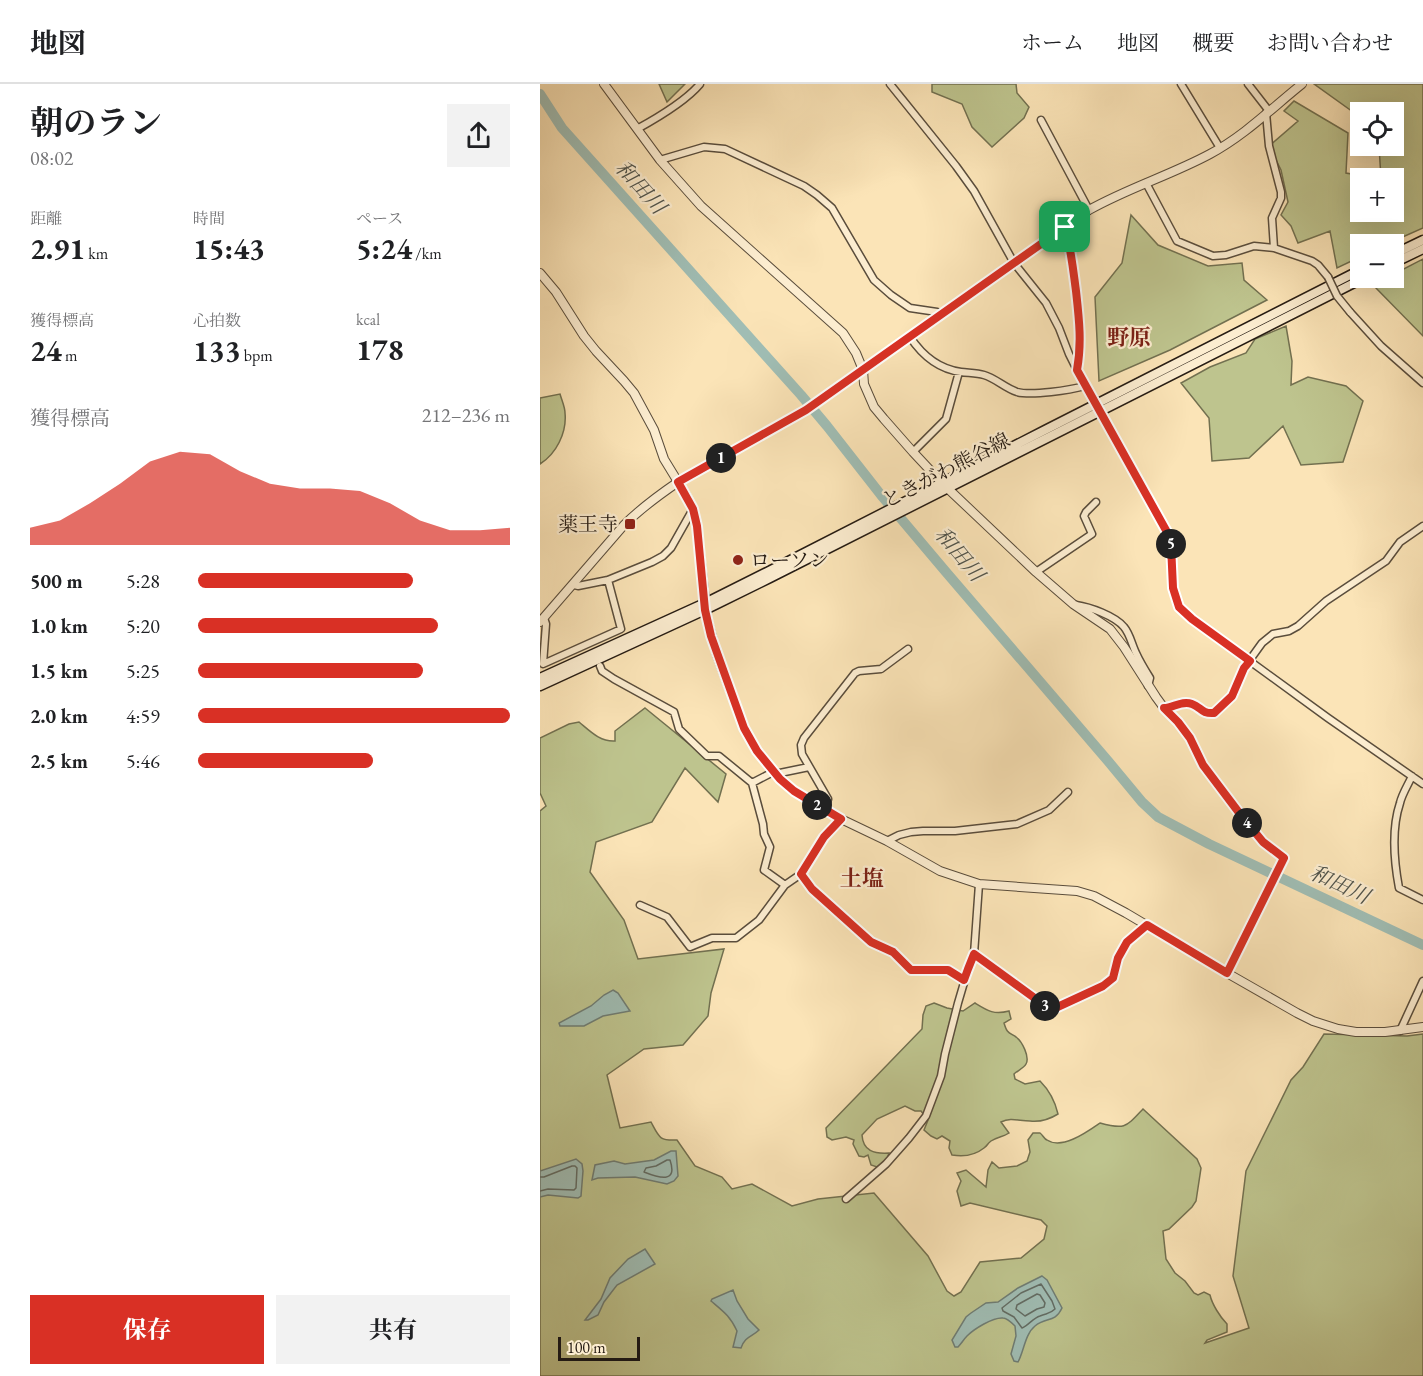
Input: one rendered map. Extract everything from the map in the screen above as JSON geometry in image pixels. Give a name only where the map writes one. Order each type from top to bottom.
[{"type":"main road","points":[[1404,249],[1423,240]]},
{"type":"main road","points":[[1404,258],[1423,249]]},
{"type":"main road","name":"ときがわ熊谷線","points":[[540,686],[913,502],[1045,430],[1350,275]]},
{"type":"main road","name":"ときがわ熊谷線","points":[[945,485],[1350,285]]},
{"type":"main road","name":"ときがわ熊谷線","points":[[540,678],[705,606]]},
{"type":"street","points":[[604,84],[660,160],[701,206],[843,333],[856,353],[863,370],[864,384],[874,406],[913,452],[1036,572],[1073,604],[1110,629],[1164,708],[1190,738],[1203,765],[1240,814],[1263,842],[1284,858],[1227,973]]},
{"type":"street","points":[[637,129],[694,92],[700,84]]},
{"type":"street","points":[[890,84],[974,191],[1014,263],[1046,303],[1085,386],[1167,532],[1171,545],[1173,588],[1179,607],[1192,619],[1423,784]]},
{"type":"street","points":[[1181,84],[1220,148]]},
{"type":"street","points":[[1248,84],[1268,112],[1269,146],[1281,192],[1281,198],[1272,218],[1274,248]]},
{"type":"street","points":[[608,580],[621,629],[590,646],[543,664],[546,624],[542,620],[648,502],[678,482],[806,410],[1089,210],[1115,196],[1196,161],[1242,134],[1302,84]]},
{"type":"street","points":[[1041,120],[1089,210]]},
{"type":"street","points":[[660,160],[704,147],[725,149],[804,186],[831,208],[874,280],[910,308],[942,315]]},
{"type":"street","points":[[1146,183],[1177,241],[1213,256],[1226,255],[1254,246],[1274,248],[1318,265],[1350,312],[1381,346],[1423,383]]},
{"type":"street","points":[[1065,227],[1072,260],[1080,324],[1080,353],[1077,370]]},
{"type":"street","points":[[540,273],[556,292],[584,336],[634,393],[654,430],[664,459],[693,509],[697,526],[705,606],[717,654],[744,728],[757,751],[774,773],[794,791],[841,819],[887,841],[940,871],[979,884],[1077,891],[1094,896],[1313,1021],[1356,1032],[1423,1028]]},
{"type":"street","points":[[910,337],[919,351],[938,366],[959,372],[984,375],[1018,392],[1067,390],[1085,386]]},
{"type":"street","points":[[913,452],[946,419],[959,372]]},
{"type":"street","points":[[1036,572],[1092,534],[1084,516],[1096,502]]},
{"type":"street","points":[[574,585],[608,580],[663,556],[671,548],[693,509]]},
{"type":"street","points":[[1164,708],[1172,708],[1181,703],[1193,704],[1199,710],[1214,713],[1232,696],[1244,668],[1262,643],[1273,634],[1289,631],[1298,626],[1326,601],[1386,561],[1400,542],[1423,526]]},
{"type":"street","points":[[1073,604],[1085,606],[1118,621],[1125,628],[1150,678],[1148,686]]},
{"type":"street","points":[[825,810],[828,799],[802,753],[801,745],[804,738],[855,673],[881,669],[908,649]]},
{"type":"street","points":[[600,666],[602,671],[614,679],[674,712],[680,729],[707,756],[719,756],[752,783],[764,834],[770,847],[764,870],[785,885]]},
{"type":"street","points":[[752,783],[774,773],[809,767]]},
{"type":"street","points":[[1412,776],[1400,802],[1394,828],[1395,858],[1400,888],[1423,900]]},
{"type":"street","points":[[887,841],[899,835],[923,831],[955,831],[1017,824],[1049,810],[1068,792]]},
{"type":"street","points":[[640,905],[667,917],[690,947],[712,938],[736,938],[759,920],[785,885],[801,874],[824,837],[841,819]]},
{"type":"street","points":[[801,874],[812,889],[871,942],[893,952],[911,970],[948,970],[964,980]]},
{"type":"street","points":[[846,1199],[886,1164],[926,1116],[941,1076],[964,980],[974,954],[979,884]]},
{"type":"street","points":[[974,954],[1051,1010],[1103,986],[1113,978],[1118,958],[1127,942],[1147,925]]},
{"type":"street","points":[[1400,1031],[1423,981]]},
{"type":"green space","points":[[659,84],[685,84],[667,102]]},
{"type":"green space","points":[[932,84],[1016,84],[1017,93],[1029,107],[1024,118],[992,147],[972,127],[962,104],[932,92]]},
{"type":"green space","points":[[1314,84],[1423,84],[1423,228],[1404,236],[1404,234],[1350,234],[1350,262],[1337,268],[1330,231],[1298,243],[1291,226],[1281,215],[1288,202],[1281,170],[1269,146],[1298,121],[1284,111],[1294,101],[1348,133],[1346,173],[1350,174],[1350,222],[1404,222],[1404,168],[1380,168],[1380,156],[1404,156],[1404,102],[1350,102],[1350,110]]},
{"type":"green space","points":[[1131,215],[1158,245],[1208,266],[1242,263],[1244,280],[1267,300],[1170,350],[1099,381],[1095,297],[1122,263]]},
{"type":"green space","points":[[1423,259],[1423,336],[1376,288],[1404,288],[1404,269]]},
{"type":"green space","points":[[1286,326],[1292,361],[1291,385],[1308,377],[1346,386],[1363,401],[1343,462],[1301,465],[1283,426],[1249,458],[1212,461],[1209,418],[1181,383],[1210,367],[1246,353],[1255,339]]},
{"type":"green space","points":[[560,394],[565,413],[562,435],[551,455],[540,464],[540,398]]},
{"type":"green space","points":[[645,708],[726,774],[718,802],[685,768],[652,822],[596,842],[590,872],[624,920],[638,959],[724,949],[711,993],[708,1016],[683,1045],[644,1049],[607,1075],[620,1128],[651,1122],[660,1137],[666,1140],[677,1140],[695,1166],[722,1177],[732,1189],[752,1184],[792,1206],[818,1199],[874,1193],[928,1256],[947,1291],[954,1296],[961,1292],[980,1262],[1021,1258],[1044,1239],[1047,1226],[1041,1220],[970,1203],[961,1206],[957,1191],[961,1181],[957,1173],[966,1170],[986,1187],[988,1170],[992,1162],[999,1168],[1017,1166],[1027,1161],[1030,1152],[1028,1140],[1033,1133],[1040,1133],[1053,1143],[1060,1143],[1081,1135],[1100,1123],[1120,1126],[1129,1123],[1143,1109],[1197,1159],[1201,1168],[1196,1201],[1169,1229],[1163,1231],[1166,1259],[1175,1273],[1194,1293],[1198,1295],[1204,1292],[1210,1295],[1227,1324],[1227,1332],[1205,1343],[1249,1328],[1233,1276],[1246,1171],[1291,1080],[1303,1067],[1324,1034],[1407,1036],[1423,1034],[1423,1376],[540,1376],[540,811],[546,806],[540,793],[540,738],[569,724],[579,722],[600,738],[615,741],[615,731]]},
{"type":"green space","points":[[934,1003],[963,1011],[975,1003],[999,1013],[1009,1011],[1011,1019],[1004,1023],[1005,1026],[1008,1032],[1021,1042],[1027,1057],[1025,1065],[1014,1074],[1015,1079],[1025,1084],[1040,1081],[1052,1096],[1058,1114],[1041,1121],[1012,1119],[1001,1122],[1009,1133],[991,1141],[976,1153],[961,1156],[952,1155],[949,1148],[950,1141],[942,1136],[937,1139],[924,1130],[928,1120],[921,1111],[905,1106],[877,1119],[862,1135],[865,1145],[870,1150],[889,1153],[887,1159],[877,1167],[871,1165],[868,1155],[859,1156],[853,1144],[854,1140],[846,1137],[832,1140],[827,1137],[826,1128],[922,1029],[926,1006]]},
{"type":"water","points":[[613,990],[618,993],[630,1011],[603,1016],[584,1026],[560,1026],[559,1023],[591,1006]]},
{"type":"water","points":[[671,1151],[676,1151],[678,1176],[667,1184],[635,1177],[592,1180],[595,1165],[614,1161],[625,1164],[654,1160]]},
{"type":"water","points":[[576,1159],[582,1164],[583,1171],[581,1196],[578,1198],[548,1195],[540,1197],[540,1171]]},
{"type":"water","points":[[645,1249],[655,1264],[617,1285],[604,1302],[598,1315],[585,1320],[601,1299],[610,1278],[628,1259]]},
{"type":"water","points":[[1042,1276],[1047,1280],[1062,1308],[1056,1316],[1039,1323],[1032,1329],[1018,1362],[1014,1361],[1011,1354],[1016,1336],[1015,1326],[1005,1318],[994,1319],[984,1324],[970,1333],[958,1347],[955,1347],[952,1340],[966,1317],[986,1303],[998,1302],[1018,1288]]},
{"type":"water","points":[[733,1290],[748,1319],[759,1330],[747,1339],[741,1348],[733,1347],[737,1331],[732,1322],[711,1301]]},
{"type":"waterway","name":"和田川","points":[[540,94],[562,128],[801,395],[881,495],[1142,802],[1158,817],[1209,844],[1423,945]]},
{"type":"place","name":"薬王寺","points":[[630,524]]},
{"type":"place","name":"ローソン","points":[[738,560]]},
{"type":"district","name":"野原","points":[[1129,337]]},
{"type":"district","name":"土塩","points":[[862,878]]},
{"type":"route","points":[[1065,227],[1070,243],[1080,324],[1080,353],[1077,370],[1167,532],[1171,545],[1173,588],[1179,607],[1250,661],[1244,668],[1232,696],[1214,713],[1199,710],[1193,704],[1181,703],[1172,708],[1164,708],[1190,738],[1203,765],[1240,814],[1263,842],[1284,858],[1227,973],[1147,925],[1127,942],[1118,958],[1113,978],[1103,986],[1051,1010],[974,954],[964,980],[948,970],[911,970],[893,952],[871,942],[812,889],[801,874],[824,837],[841,819],[794,791],[780,779],[766,765],[744,728],[711,636],[705,610],[697,526],[693,509],[678,482],[806,410],[1065,227]]}]
